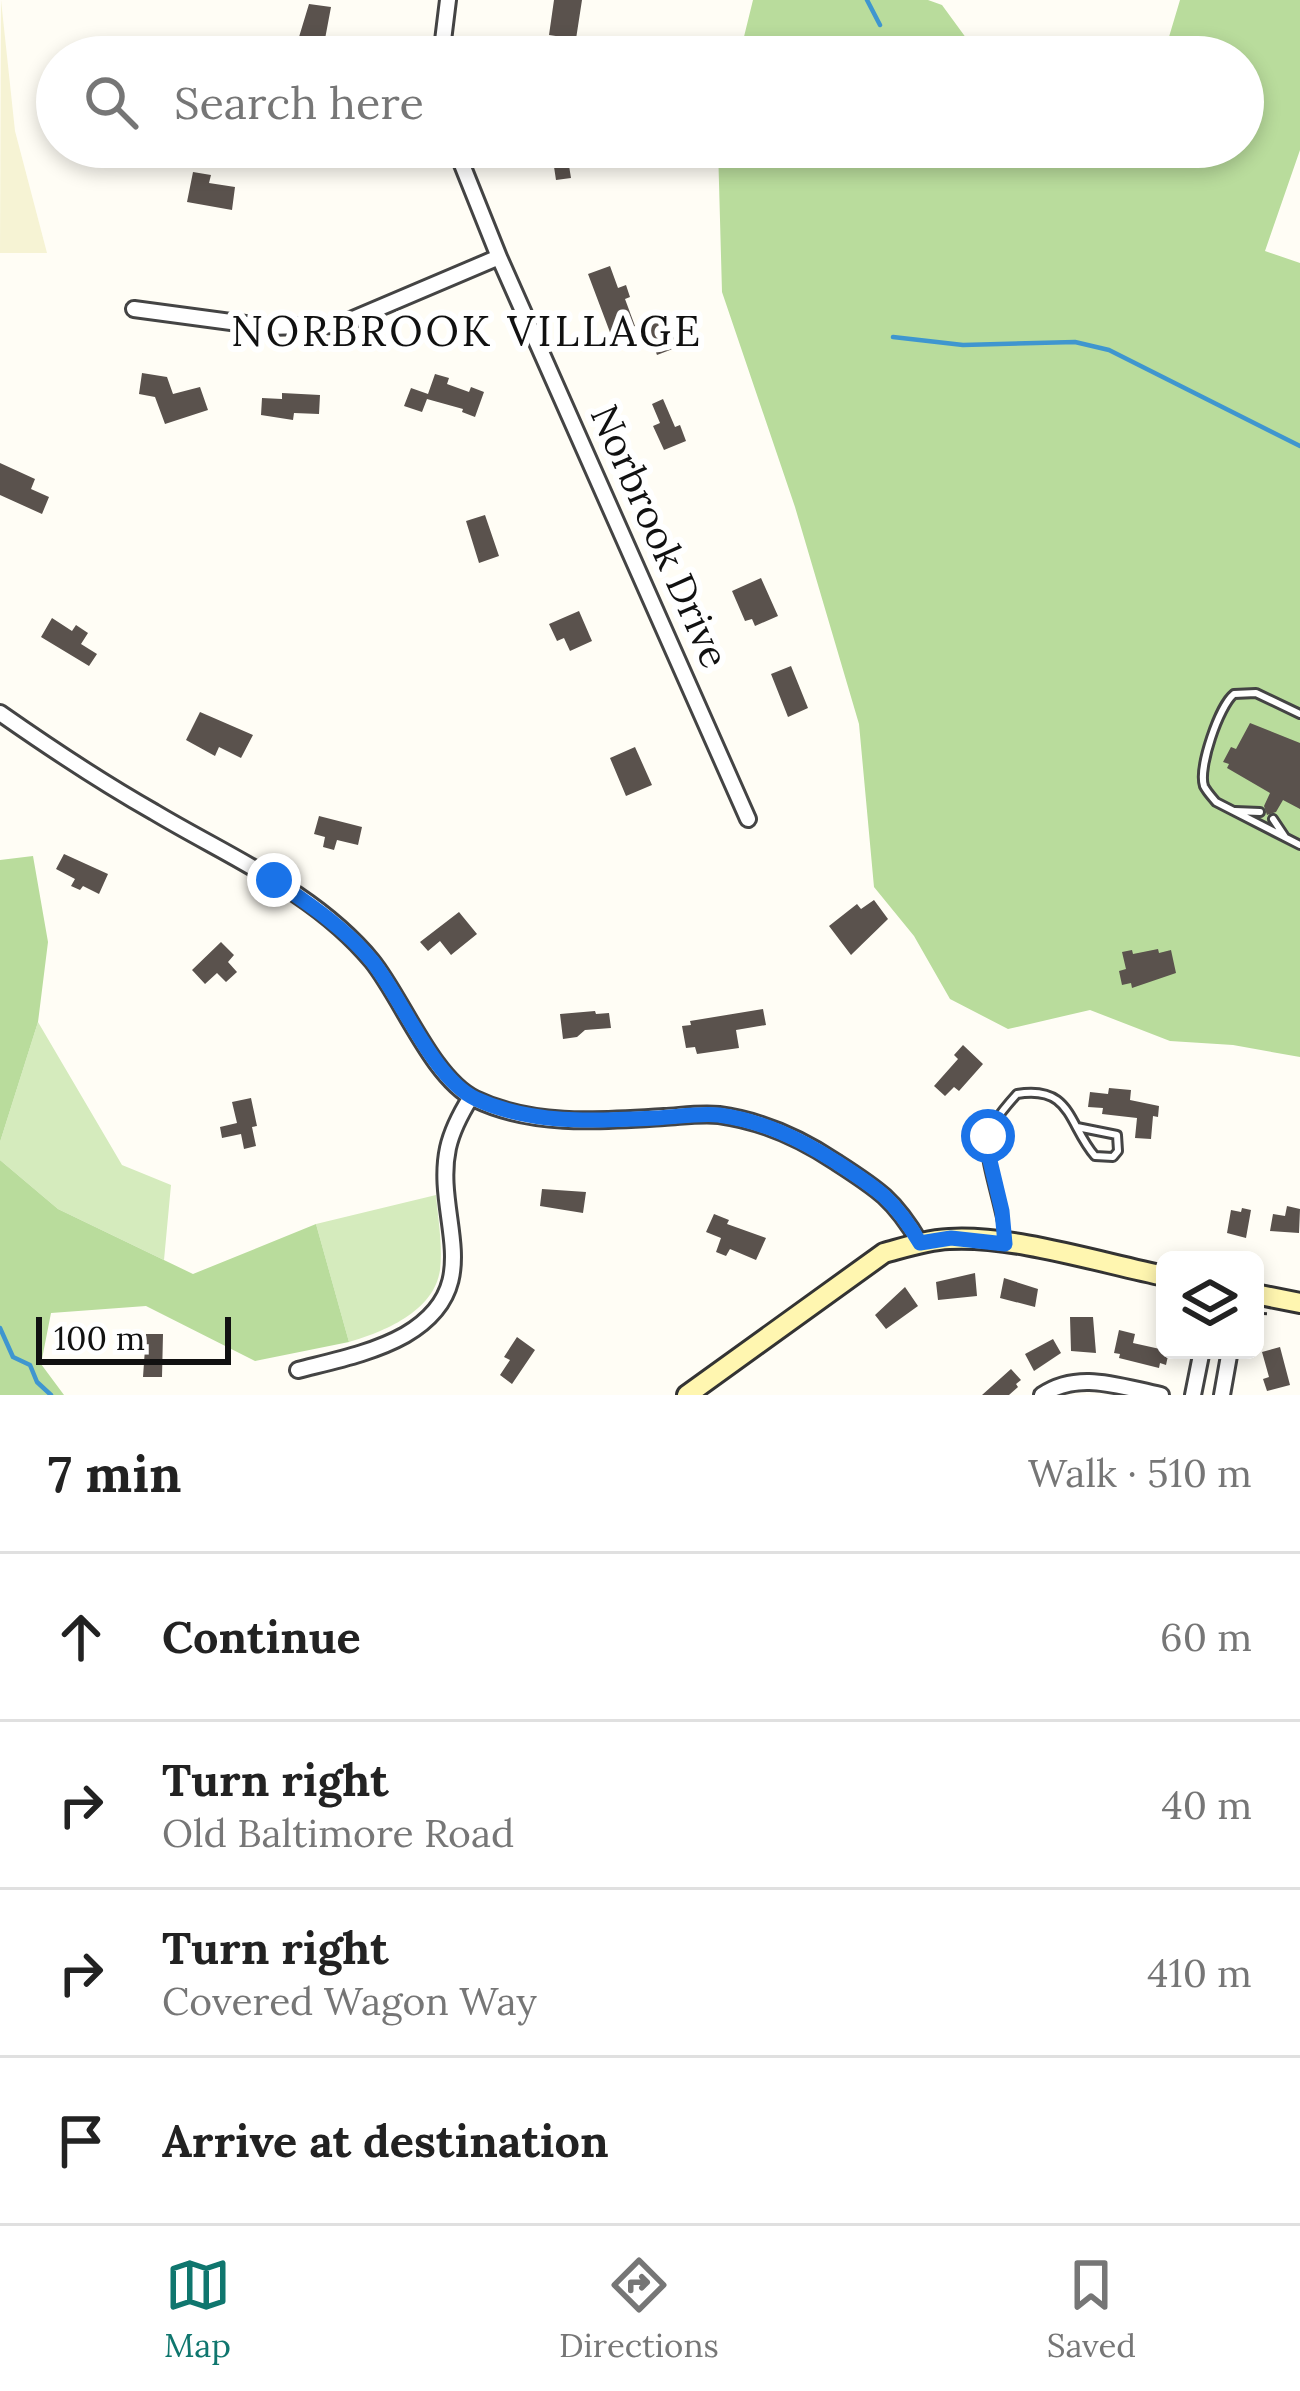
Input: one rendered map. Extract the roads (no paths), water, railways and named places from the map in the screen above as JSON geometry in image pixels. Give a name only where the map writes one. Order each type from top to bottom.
[{"type":"street","points":[[444,36],[448,0]]},
{"type":"street","name":"Norbrook Drive","points":[[463,168],[748,819]]},
{"type":"street","points":[[134,309],[268,327],[339,325],[499,257]]},
{"type":"street","points":[[0,713],[154,813],[266,874],[326,916],[372,961],[444,1071],[471,1097],[513,1111],[579,1122],[714,1114],[762,1124],[806,1142],[880,1190],[898,1206],[920,1243]]},
{"type":"street","points":[[298,1370],[400,1338],[434,1309],[452,1280],[455,1248],[447,1150],[471,1097]]},
{"type":"street","points":[[687,1395],[884,1253],[920,1243],[951,1238],[1005,1244],[1156,1274]]},
{"type":"street","points":[[1264,1298],[1292,1310]]},
{"type":"street","points":[[1193,1395],[1200,1359]]},
{"type":"street","points":[[1222,1395],[1228,1359]]},
{"type":"street","points":[[1042,1395],[1071,1381],[1161,1395]]},
{"type":"lane","points":[[1300,714],[1249,691],[1234,694],[1223,703],[1204,784],[1216,802],[1300,845]]},
{"type":"lane","points":[[1235,811],[1261,812]]},
{"type":"lane","points":[[1273,819],[1285,837]]},
{"type":"lane","points":[[1005,1244],[986,1144],[990,1132],[1017,1094],[1027,1092],[1064,1102],[1077,1127],[1096,1156],[1113,1157],[1118,1150],[1117,1135],[1077,1127]]},
{"type":"waterway","points":[[867,0],[880,25]]},
{"type":"waterway","points":[[893,337],[963,345],[1075,342],[1109,350],[1300,446]]},
{"type":"waterway","points":[[0,1328],[13,1357],[30,1365],[37,1382],[51,1395]]},
{"type":"district","name":"NORBROOK VILLAGE","points":[[467,331]]}]
